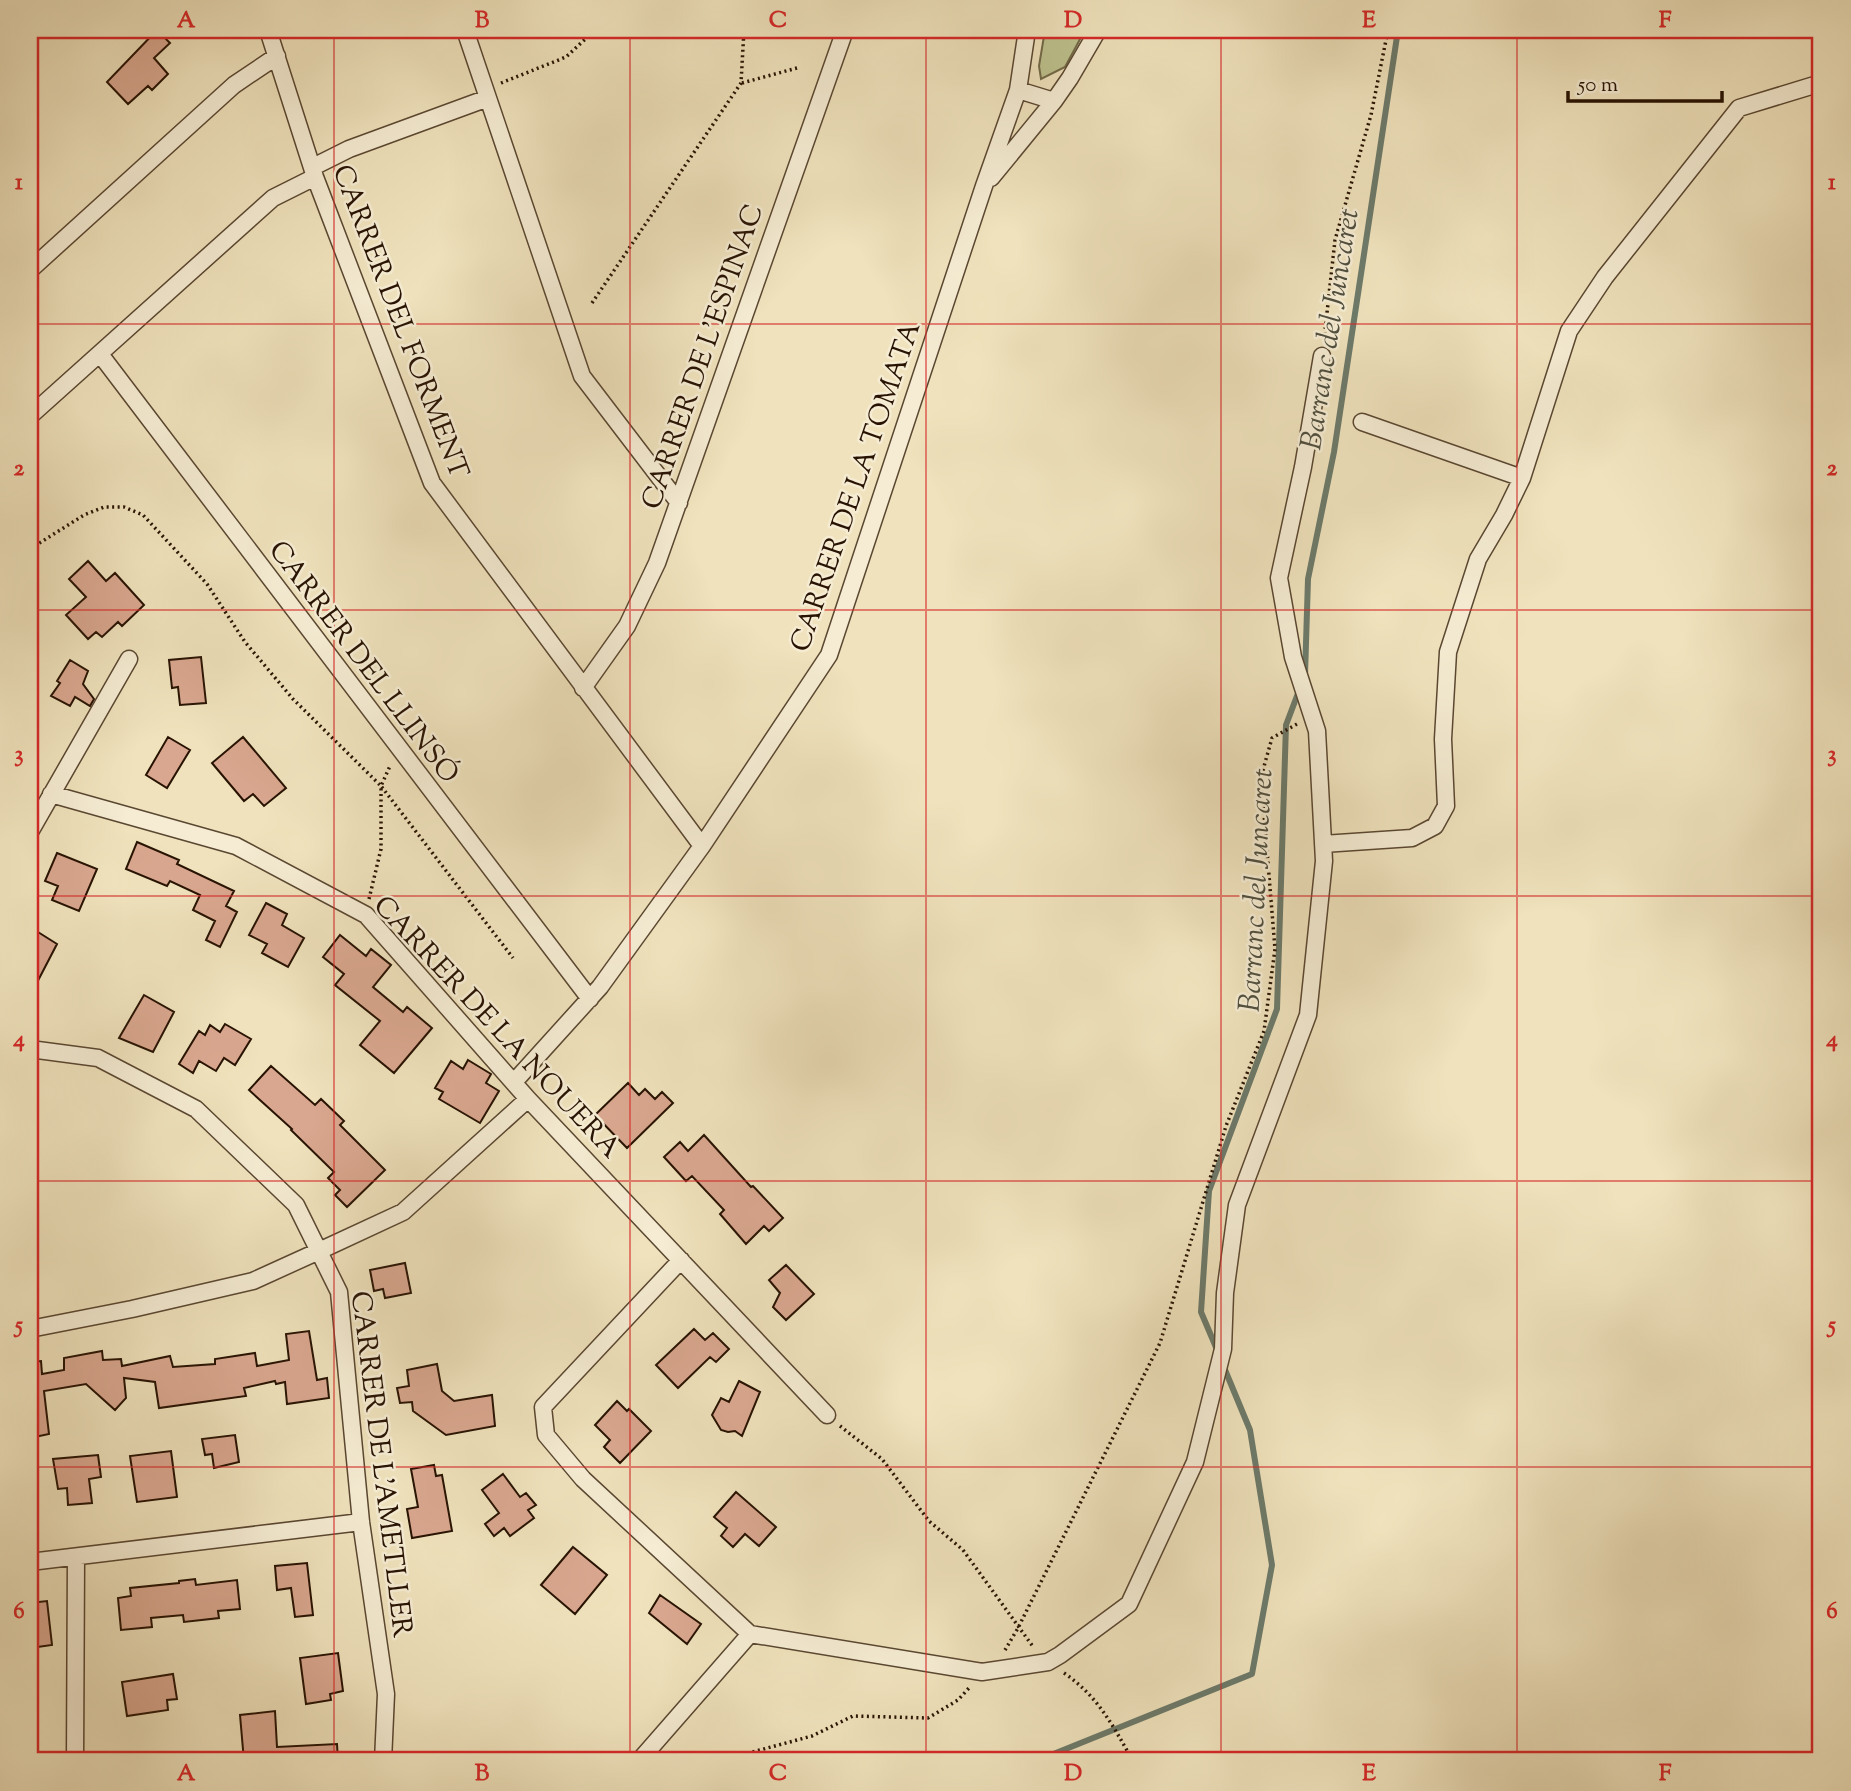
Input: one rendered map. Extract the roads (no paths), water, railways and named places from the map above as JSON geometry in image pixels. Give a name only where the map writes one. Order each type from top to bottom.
[{"type":"street","name":"CARRER DEL FORMENT","points":[[268,30],[314,172],[432,483],[702,846]]},
{"type":"street","points":[[466,30],[582,376],[679,503]]},
{"type":"street","name":"CARRER DE L'ESPINAC","points":[[583,688],[627,626],[657,563],[806,133],[848,30]]},
{"type":"street","name":"CARRER DE LA TOMATA","points":[[514,1082],[600,987],[702,846],[829,655],[1018,90],[1027,30]]},
{"type":"street","points":[[984,186],[1054,101],[1098,30]]},
{"type":"street","points":[[30,270],[234,85],[276,56]]},
{"type":"street","points":[[1323,844],[1412,838],[1435,826],[1446,806],[1443,739],[1448,652],[1478,559],[1504,515],[1521,478],[1569,331],[1605,277],[1739,108],[1821,83]]},
{"type":"street","points":[[1018,90],[1054,101]]},
{"type":"street","points":[[30,416],[272,198],[349,149],[487,92]]},
{"type":"street","name":"CARRER DEL LLINSÓ","points":[[100,355],[590,999]]},
{"type":"street","points":[[681,1260],[543,1407],[546,1435],[583,1479],[750,1634],[982,1672],[1048,1662],[1129,1604],[1195,1462],[1223,1349],[1225,1293],[1237,1205],[1308,1015],[1324,862],[1317,730],[1293,657],[1279,578],[1303,467],[1322,356]]},
{"type":"street","points":[[1362,422],[1521,478]]},
{"type":"street","points":[[30,832],[130,659]]},
{"type":"street","name":"CARRER DE LA NOUERA","points":[[51,794],[236,846],[366,915],[528,1099],[827,1415]]},
{"type":"street","name":"CARRER DE L'AMETLLER","points":[[30,1049],[98,1058],[196,1109],[296,1205],[319,1251],[339,1292],[361,1522],[386,1694],[383,1761]]},
{"type":"street","points":[[30,1329],[253,1281],[319,1251],[403,1212],[528,1099]]},
{"type":"street","points":[[30,1562],[361,1522]]},
{"type":"street","points":[[75,1761],[76,1557]]},
{"type":"street","points":[[639,1761],[750,1634]]},
{"type":"waterway","name":"Barranc del Juncaret","points":[[1305,675],[1308,579],[1334,452],[1398,30]]},
{"type":"waterway","name":"Barranc del Juncaret","points":[[1218,1352],[1201,1312],[1209,1191],[1277,1009],[1286,725],[1300,688]]},
{"type":"waterway","name":"Barranc del Juncaret","points":[[1036,1761],[1252,1674],[1272,1565],[1250,1430],[1223,1365]]}]
